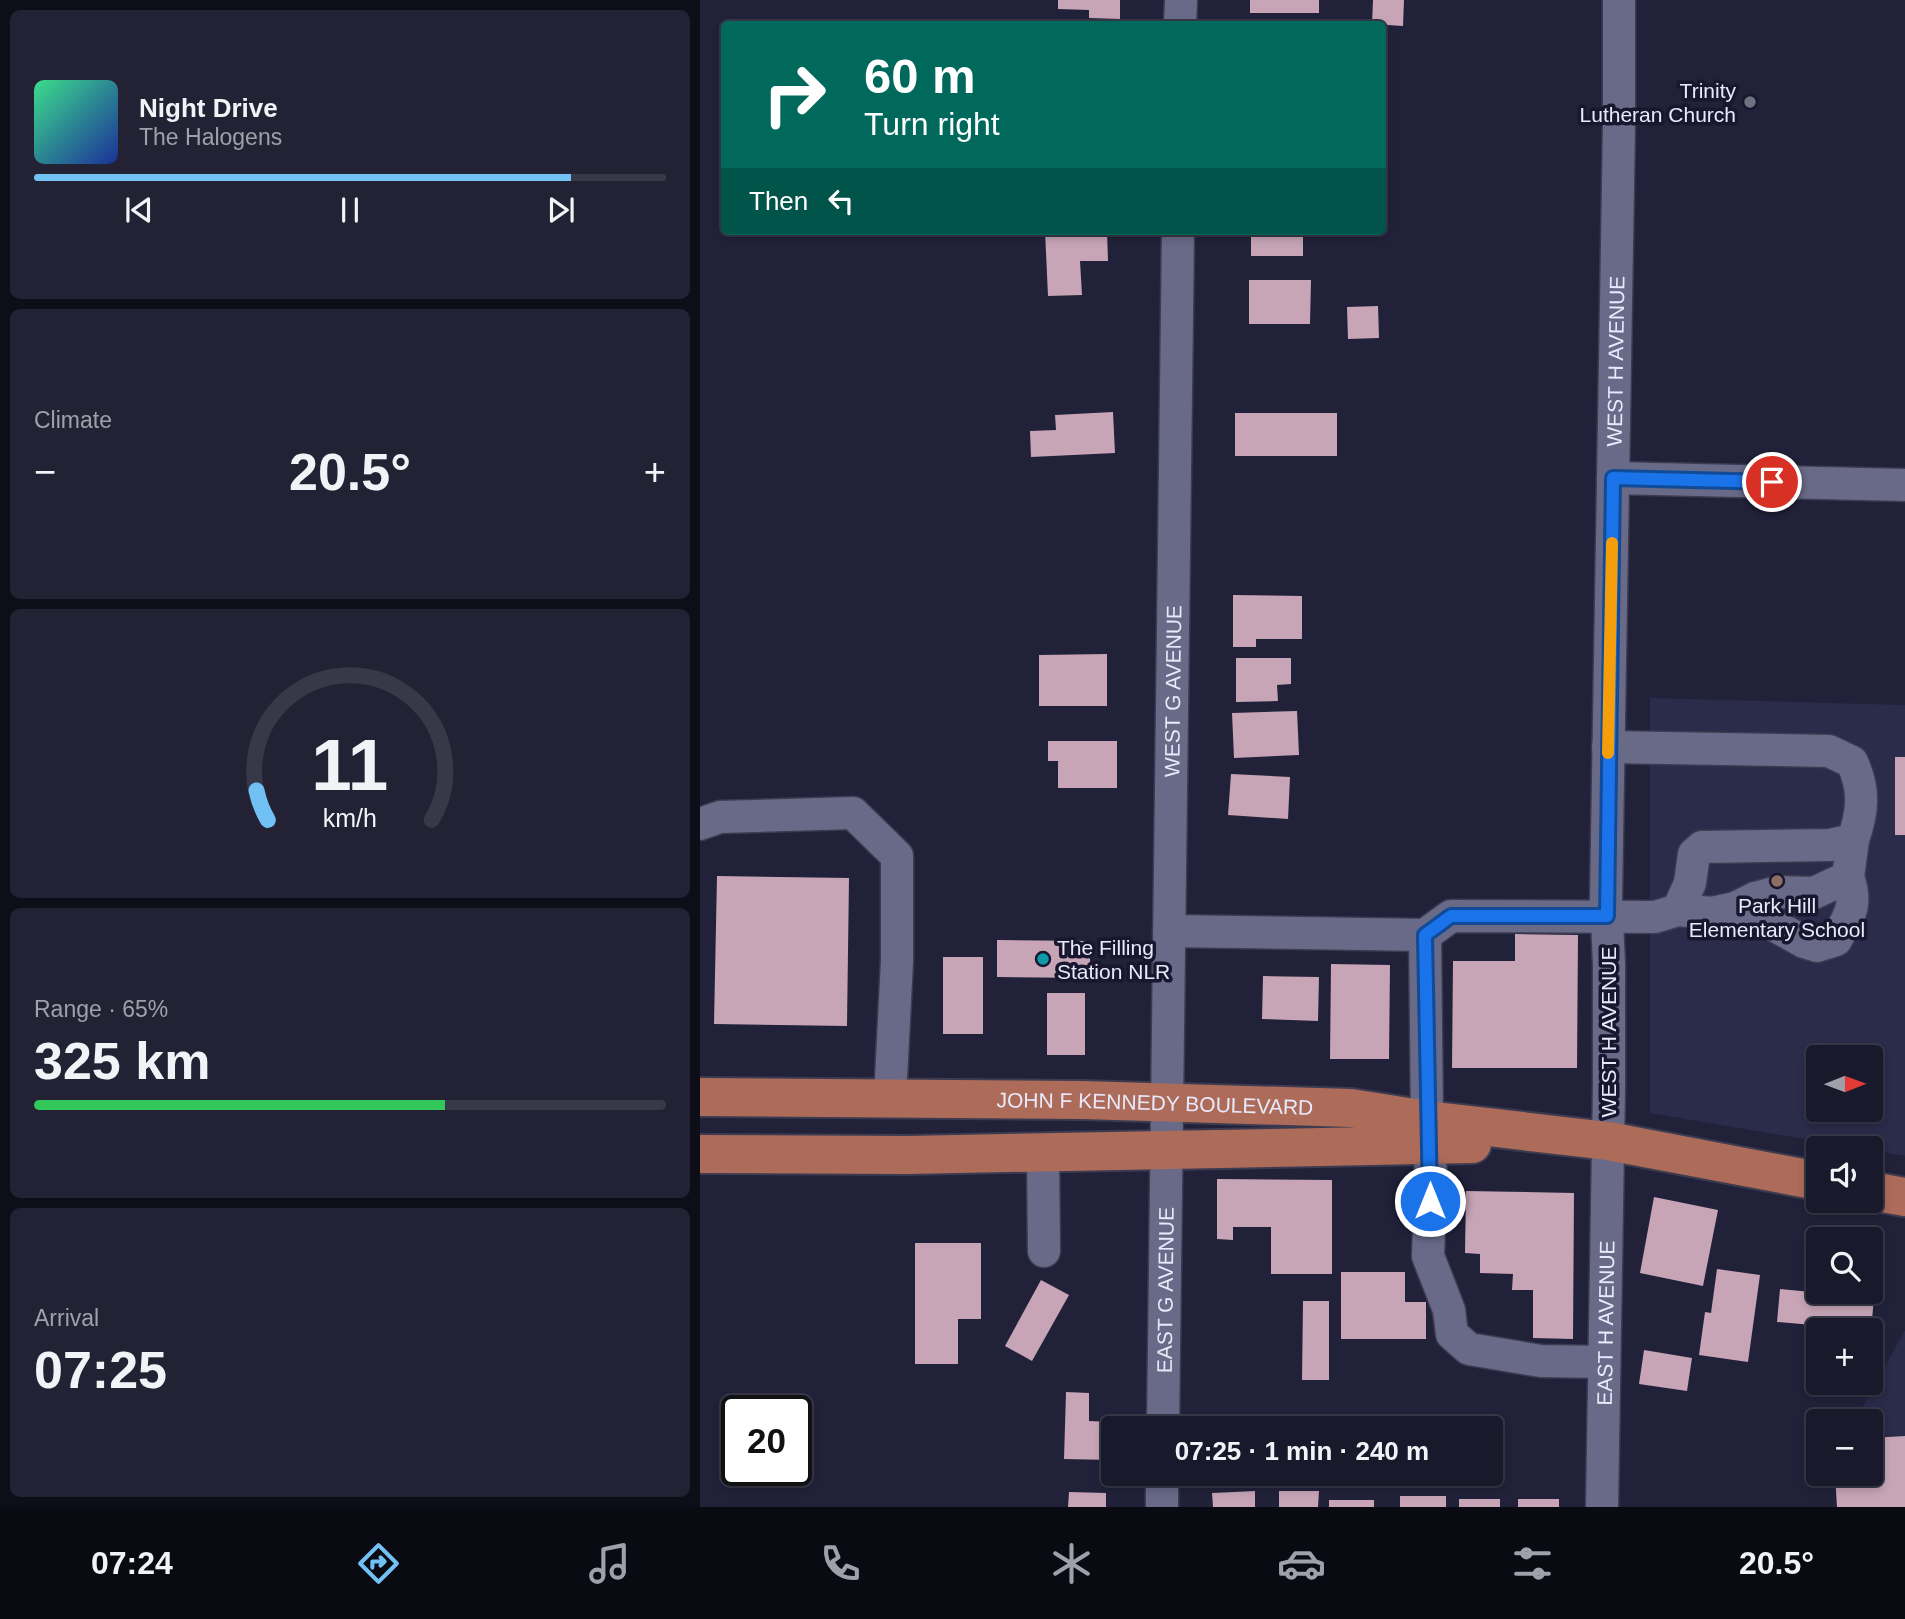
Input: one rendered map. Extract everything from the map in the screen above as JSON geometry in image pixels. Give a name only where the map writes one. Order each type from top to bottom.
[{"type":"main road","name":"JOHN F KENNEDY BOULEVARD","points":[[700,1097],[1083,1100],[1351,1108],[1428,1133]]},
{"type":"main road","name":"JOHN F KENNEDY BOULEVARD","points":[[700,1154],[1167,1150],[1428,1133],[1608,1141],[1806,1179]]},
{"type":"main road","points":[[1883,1193],[1905,1197]]},
{"type":"street","points":[[1180,21],[1181,0]]},
{"type":"street","name":"WEST H AVENUE","points":[[1608,1141],[1608,747],[1619,0]]},
{"type":"street","name":"WEST G AVENUE","points":[[1167,1150],[1178,235]]},
{"type":"street","points":[[1613,478],[1905,485]]},
{"type":"street","points":[[1608,747],[1829,751],[1852,762],[1860,780],[1861,817],[1853,840],[1848,877],[1854,895],[1851,914],[1836,940],[1817,946],[1734,908]]},
{"type":"street","points":[[700,824],[720,817],[853,813],[897,856],[897,961],[890,1098]]},
{"type":"street","points":[[1678,910],[1690,883],[1694,854],[1703,847],[1830,845],[1853,840]]},
{"type":"street","points":[[1169,931],[1425,935],[1451,916],[1655,917],[1678,910],[1712,913],[1778,892],[1814,893],[1848,877]]},
{"type":"street","points":[[1425,935],[1431,1174],[1428,1256],[1449,1310],[1452,1334],[1469,1349],[1541,1361],[1604,1362]]},
{"type":"street","name":"EAST H AVENUE","points":[[1602,1507],[1608,1141]]},
{"type":"street","name":"EAST G AVENUE","points":[[1163,1416],[1167,1150]]},
{"type":"street","points":[[1043,1152],[1044,1251]]},
{"type":"street","points":[[1162,1486],[1162,1507]]},
{"type":"shaded area","name":"Park Hill Elementary School","points":[[1650,698],[1905,705],[1905,1156],[1883,1152],[1883,1136],[1806,1136],[1806,1139],[1650,1113]]},
{"type":"shaded area","points":[[1905,1330],[1905,1507],[1842,1507],[1842,1486],[1883,1486],[1883,1409],[1862,1409],[1869,1395],[1883,1395],[1883,1370]]},
{"type":"building","points":[[1058,0],[1120,0],[1120,19],[1089,18],[1089,10],[1058,9]]},
{"type":"building","points":[[1250,0],[1319,0],[1319,13],[1250,13]]},
{"type":"building","points":[[1373,0],[1404,0],[1403,26],[1386,25],[1386,21],[1372,21]]},
{"type":"building","points":[[1045,235],[1107,235],[1108,261],[1080,261],[1082,295],[1048,296]]},
{"type":"building","points":[[1251,235],[1303,235],[1303,256],[1251,256]]},
{"type":"building","points":[[1249,280],[1311,280],[1310,324],[1249,324]]},
{"type":"building","points":[[1378,306],[1379,338],[1348,339],[1347,307]]},
{"type":"building","points":[[1113,412],[1115,453],[1031,457],[1030,431],[1056,430],[1055,415]]},
{"type":"building","points":[[1235,413],[1337,413],[1337,456],[1235,456]]},
{"type":"building","points":[[1233,595],[1302,596],[1302,639],[1256,639],[1256,647],[1233,647]]},
{"type":"building","points":[[1107,654],[1107,706],[1039,706],[1039,655]]},
{"type":"building","points":[[1236,658],[1291,658],[1291,684],[1277,685],[1278,701],[1236,702]]},
{"type":"building","points":[[1297,711],[1299,755],[1234,758],[1232,713]]},
{"type":"building","points":[[1048,741],[1117,741],[1117,788],[1058,788],[1058,761],[1048,761]]},
{"type":"building","points":[[1895,757],[1905,757],[1905,835],[1895,835]]},
{"type":"building","points":[[1231,774],[1290,777],[1288,819],[1228,815]]},
{"type":"building","points":[[717,876],[849,878],[847,1026],[714,1024]]},
{"type":"building","points":[[1515,934],[1578,935],[1577,1068],[1452,1068],[1453,961],[1515,961]]},
{"type":"building","name":"The Filling Station NLR","points":[[997,940],[1090,941],[1090,978],[997,977]]},
{"type":"building","points":[[943,957],[983,957],[983,1034],[943,1034]]},
{"type":"building","points":[[1331,964],[1390,965],[1389,1059],[1330,1059]]},
{"type":"building","points":[[1263,976],[1319,977],[1318,1021],[1262,1019]]},
{"type":"building","points":[[1047,993],[1085,993],[1085,1055],[1047,1055]]},
{"type":"building","points":[[1217,1179],[1332,1180],[1332,1274],[1271,1274],[1271,1227],[1233,1227],[1233,1240],[1217,1239]]},
{"type":"building","points":[[1466,1191],[1574,1193],[1573,1339],[1533,1338],[1533,1290],[1512,1290],[1513,1274],[1480,1273],[1480,1254],[1465,1253]]},
{"type":"building","points":[[1654,1197],[1718,1210],[1703,1286],[1640,1273]]},
{"type":"building","points":[[915,1243],[981,1243],[981,1319],[958,1319],[958,1364],[915,1364]]},
{"type":"building","points":[[1717,1269],[1760,1275],[1748,1362],[1699,1355],[1705,1312],[1711,1313]]},
{"type":"building","points":[[1341,1272],[1405,1272],[1405,1302],[1426,1302],[1426,1339],[1341,1339]]},
{"type":"building","points":[[1041,1280],[1069,1295],[1032,1361],[1005,1346]]},
{"type":"building","points":[[1780,1289],[1806,1291],[1806,1304],[1873,1304],[1872,1318],[1806,1318],[1806,1324],[1777,1322]]},
{"type":"building","points":[[1303,1301],[1329,1301],[1329,1380],[1302,1380]]},
{"type":"building","points":[[1644,1350],[1692,1358],[1687,1391],[1639,1384]]},
{"type":"building","points":[[1066,1392],[1089,1393],[1089,1421],[1101,1422],[1101,1460],[1064,1459]]},
{"type":"building","points":[[1905,1436],[1905,1507],[1837,1507],[1836,1486],[1883,1486],[1883,1437]]},
{"type":"building","points":[[1255,1491],[1255,1507],[1213,1507],[1212,1493]]},
{"type":"building","points":[[1279,1491],[1319,1491],[1318,1507],[1279,1507]]},
{"type":"building","points":[[1069,1492],[1106,1493],[1106,1507],[1068,1507]]},
{"type":"building","points":[[1400,1496],[1446,1496],[1446,1507],[1400,1507]]},
{"type":"building","points":[[1459,1499],[1500,1499],[1500,1507],[1459,1507]]},
{"type":"building","points":[[1518,1499],[1559,1499],[1559,1507],[1518,1507]]},
{"type":"building","points":[[1329,1500],[1374,1500],[1374,1507],[1329,1507]]},
{"type":"slow traffic","points":[[1608,753],[1612,543]]},
{"type":"place","name":"Trinity Lutheran Church","points":[[1750,102]]},
{"type":"place","name":"Park Hill Elementary School","points":[[1777,881]]},
{"type":"place","name":"The Filling Station NLR","points":[[1043,959]]},
{"type":"route","points":[[1430,1201],[1425,935],[1451,916],[1607,916],[1613,478],[1772,482]]}]
